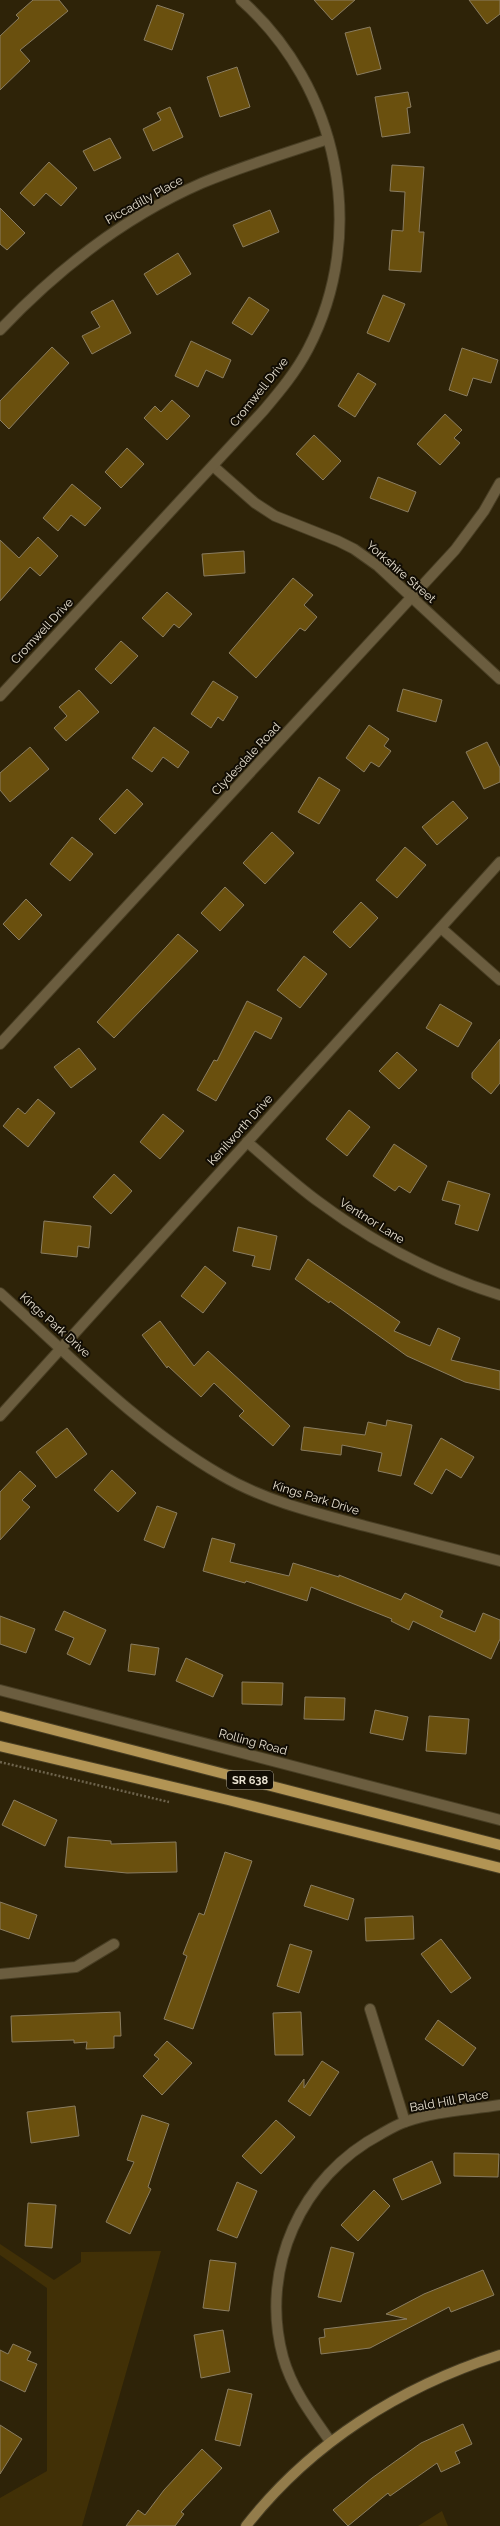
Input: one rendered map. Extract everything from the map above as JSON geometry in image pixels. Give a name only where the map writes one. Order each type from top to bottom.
[{"type":"main road","name":"SR 638","points":[[0,1716],[500,1844]]},
{"type":"main road","name":"SR 638","points":[[0,1746],[228,1800],[500,1868]]},
{"type":"street","name":"Cromwell Drive","points":[[0,696],[213,466],[289,380],[309,348],[325,308],[337,263],[340,238],[340,203],[335,168],[328,140],[313,94],[293,60],[273,33],[241,0]]},
{"type":"street","name":"Piccadilly Place","points":[[0,330],[33,295],[71,262],[112,232],[156,206],[228,173],[328,140]]},
{"type":"street","name":"Yorkshire Street","points":[[213,466],[255,503],[275,516],[354,549],[378,566],[500,679]]},
{"type":"street","name":"Clydesdale Road","points":[[0,1044],[455,550],[484,511],[500,483]]},
{"type":"street","name":"Kenilworth Drive","points":[[0,1416],[500,862]]},
{"type":"street","points":[[441,928],[500,980]]},
{"type":"street","name":"Ventnor Lane","points":[[247,1142],[319,1202],[359,1230],[409,1258],[477,1288],[500,1296]]},
{"type":"street","name":"Kings Park Drive","points":[[0,1293],[172,1444],[222,1476],[269,1498],[307,1511],[500,1561]]},
{"type":"street","name":"Rolling Road","points":[[0,1690],[500,1820]]},
{"type":"street","points":[[0,1974],[76,1967],[114,1944]]},
{"type":"street","points":[[370,2010],[405,2122]]},
{"type":"street","name":"Bald Hill Place","points":[[330,2440],[302,2402],[284,2357],[276,2311],[281,2261],[297,2217],[324,2177],[344,2158],[365,2143],[405,2122],[500,2105]]},
{"type":"street","points":[[246,2526],[265,2502],[330,2440],[402,2395],[444,2375],[500,2355]]},
{"type":"shaded area","points":[[0,2244],[54,2280],[81,2262],[81,2252],[161,2251],[82,2526],[0,2526],[0,2498],[47,2471],[47,2288],[0,2255]]},
{"type":"shaded area","points":[[442,2511],[448,2526],[418,2526]]},
{"type":"building","points":[[33,0],[59,0],[68,11],[20,50],[30,61],[0,90],[0,36],[19,18],[16,15]]},
{"type":"building","points":[[314,0],[355,0],[332,20]]},
{"type":"building","points":[[469,0],[500,0],[500,14],[487,24]]},
{"type":"building","points":[[157,5],[184,14],[172,50],[144,40]]},
{"type":"building","points":[[370,27],[381,69],[357,75],[345,33]]},
{"type":"building","points":[[237,67],[250,107],[220,117],[207,77]]},
{"type":"building","points":[[408,92],[411,107],[407,108],[410,133],[382,137],[375,97]]},
{"type":"building","points":[[170,107],[183,137],[153,151],[143,129],[161,120],[157,113]]},
{"type":"building","points":[[110,138],[121,158],[94,171],[83,151]]},
{"type":"building","points":[[49,162],[77,188],[61,206],[46,193],[34,206],[20,193]]},
{"type":"building","points":[[392,165],[424,167],[419,232],[424,232],[421,272],[389,270],[392,230],[403,231],[405,192],[390,191]]},
{"type":"building","points":[[0,208],[25,233],[7,250],[0,244]]},
{"type":"building","points":[[270,210],[279,232],[243,247],[233,225]]},
{"type":"building","points":[[178,253],[191,274],[157,295],[144,274]]},
{"type":"building","points":[[383,295],[405,304],[389,342],[367,333]]},
{"type":"building","points":[[249,297],[269,310],[252,335],[232,323]]},
{"type":"building","points":[[113,300],[131,333],[92,354],[82,336],[100,327],[91,312]]},
{"type":"building","points":[[191,341],[231,360],[223,378],[206,370],[198,387],[175,376]]},
{"type":"building","points":[[52,347],[69,363],[9,429],[0,420],[0,401]]},
{"type":"building","points":[[462,348],[498,360],[491,383],[473,378],[467,396],[449,390]]},
{"type":"building","points":[[358,373],[376,384],[355,417],[338,406]]},
{"type":"building","points":[[172,400],[190,416],[167,440],[144,418],[155,406],[161,412]]},
{"type":"building","points":[[445,414],[462,430],[454,438],[460,443],[440,465],[417,444]]},
{"type":"building","points":[[314,435],[341,461],[323,480],[296,454]]},
{"type":"building","points":[[127,448],[144,464],[121,488],[105,472]]},
{"type":"building","points":[[378,477],[416,492],[408,512],[370,498]]},
{"type":"building","points":[[72,484],[101,508],[85,526],[71,515],[58,531],[43,518]]},
{"type":"building","points":[[38,537],[58,556],[40,576],[30,567],[0,601],[0,540],[19,558]]},
{"type":"building","points":[[244,551],[245,573],[204,576],[202,554]]},
{"type":"building","points":[[293,578],[313,595],[304,605],[317,617],[305,631],[300,628],[256,678],[229,653]]},
{"type":"building","points":[[167,592],[192,614],[179,628],[174,624],[163,637],[142,618]]},
{"type":"building","points":[[121,641],[138,656],[111,684],[95,669]]},
{"type":"building","points":[[213,681],[238,697],[223,721],[218,717],[211,728],[191,714]]},
{"type":"building","points":[[403,689],[442,700],[436,722],[397,711]]},
{"type":"building","points":[[79,690],[99,712],[66,741],[54,728],[67,716],[59,707]]},
{"type":"building","points":[[369,725],[389,739],[384,746],[391,751],[379,767],[371,762],[364,772],[346,758]]},
{"type":"building","points":[[154,727],[189,752],[178,768],[163,757],[152,772],[132,758]]},
{"type":"building","points":[[487,742],[500,768],[500,782],[484,789],[466,752]]},
{"type":"building","points":[[30,747],[49,769],[10,802],[0,790],[0,773]]},
{"type":"building","points":[[319,777],[340,790],[319,824],[298,812]]},
{"type":"building","points":[[127,789],[143,804],[115,834],[99,819]]},
{"type":"building","points":[[453,801],[468,818],[437,845],[422,827]]},
{"type":"building","points":[[272,832],[294,853],[265,884],[243,863]]},
{"type":"building","points":[[72,837],[93,854],[70,881],[50,864]]},
{"type":"building","points":[[405,847],[426,865],[397,898],[376,880]]},
{"type":"building","points":[[225,887],[244,905],[220,931],[201,913]]},
{"type":"building","points":[[26,899],[42,915],[19,940],[3,924]]},
{"type":"building","points":[[361,902],[378,918],[350,948],[333,932]]},
{"type":"building","points":[[178,934],[198,951],[114,1038],[97,1022]]},
{"type":"building","points":[[304,956],[327,974],[300,1008],[277,990]]},
{"type":"building","points":[[247,1001],[282,1018],[271,1039],[255,1031],[216,1101],[197,1090],[214,1060],[217,1061]]},
{"type":"building","points":[[440,1004],[472,1023],[458,1047],[426,1028]]},
{"type":"building","points":[[500,1039],[500,1083],[491,1094],[472,1078],[472,1073]]},
{"type":"building","points":[[79,1048],[96,1069],[71,1088],[54,1067]]},
{"type":"building","points":[[397,1052],[417,1070],[399,1089],[379,1071]]},
{"type":"building","points":[[38,1099],[55,1113],[28,1147],[3,1126],[18,1108],[25,1114]]},
{"type":"building","points":[[349,1110],[370,1127],[347,1156],[326,1139]]},
{"type":"building","points":[[163,1114],[184,1131],[160,1159],[140,1142]]},
{"type":"building","points":[[394,1144],[427,1166],[410,1193],[399,1186],[395,1191],[373,1176]]},
{"type":"building","points":[[114,1174],[132,1191],[111,1214],[93,1197]]},
{"type":"building","points":[[448,1181],[490,1194],[478,1231],[455,1224],[460,1205],[442,1200]]},
{"type":"building","points":[[44,1221],[91,1226],[89,1248],[78,1246],[77,1257],[41,1253]]},
{"type":"building","points":[[238,1227],[277,1236],[270,1270],[252,1266],[255,1256],[233,1251]]},
{"type":"building","points":[[308,1259],[400,1322],[394,1331],[430,1346],[438,1328],[460,1338],[451,1360],[500,1371],[500,1390],[465,1382],[407,1356],[330,1301],[329,1303],[295,1279]]},
{"type":"building","points":[[205,1266],[226,1283],[203,1313],[181,1296]]},
{"type":"building","points":[[160,1321],[194,1366],[208,1351],[290,1426],[273,1446],[239,1416],[244,1411],[214,1383],[201,1397],[168,1366],[167,1368],[142,1335]]},
{"type":"building","points":[[387,1420],[412,1425],[401,1476],[378,1471],[382,1453],[342,1445],[341,1455],[301,1450],[304,1427],[365,1435],[368,1422],[386,1426]]},
{"type":"building","points":[[67,1428],[87,1454],[56,1478],[36,1452]]},
{"type":"building","points":[[441,1438],[474,1457],[461,1478],[446,1469],[432,1494],[414,1484]]},
{"type":"building","points":[[112,1470],[136,1493],[118,1512],[94,1490]]},
{"type":"building","points":[[20,1471],[36,1486],[22,1500],[30,1507],[0,1540],[0,1492]]},
{"type":"building","points":[[157,1506],[177,1513],[164,1548],[144,1540]]},
{"type":"building","points":[[212,1538],[235,1544],[230,1562],[289,1576],[293,1563],[339,1577],[339,1575],[401,1600],[405,1593],[443,1611],[440,1617],[475,1632],[483,1613],[500,1620],[500,1639],[491,1659],[413,1621],[409,1630],[391,1621],[392,1619],[311,1587],[307,1601],[246,1581],[245,1583],[203,1571]]},
{"type":"building","points":[[64,1611],[106,1630],[90,1665],[67,1654],[74,1638],[55,1630]]},
{"type":"building","points":[[0,1616],[35,1629],[26,1653],[0,1644]]},
{"type":"building","points":[[131,1644],[159,1648],[155,1675],[128,1671]]},
{"type":"building","points":[[186,1658],[223,1675],[213,1697],[176,1681]]},
{"type":"building","points":[[242,1682],[283,1683],[282,1705],[242,1704]]},
{"type":"building","points":[[305,1697],[345,1698],[344,1720],[304,1719]]},
{"type":"building","points":[[375,1710],[408,1717],[403,1740],[370,1733]]},
{"type":"building","points":[[429,1716],[469,1719],[466,1754],[426,1751]]},
{"type":"building","points":[[14,1800],[57,1820],[45,1846],[2,1825]]},
{"type":"building","points":[[68,1837],[111,1841],[111,1844],[176,1842],[177,1872],[127,1873],[65,1867]]},
{"type":"building","points":[[225,1852],[252,1861],[193,2029],[164,2019],[187,1956],[183,1954],[199,1913],[204,1915]]},
{"type":"building","points":[[311,1885],[354,1899],[348,1920],[304,1906]]},
{"type":"building","points":[[0,1902],[37,1915],[29,1939],[0,1929]]},
{"type":"building","points":[[413,1916],[414,1939],[366,1941],[365,1918]]},
{"type":"building","points":[[441,1939],[471,1978],[451,1993],[421,1954]]},
{"type":"building","points":[[290,1944],[312,1951],[299,1993],[277,1986]]},
{"type":"building","points":[[120,2012],[121,2036],[114,2036],[114,2048],[86,2049],[87,2042],[74,2043],[74,2040],[12,2042],[11,2016]]},
{"type":"building","points":[[301,2012],[303,2055],[275,2055],[273,2013]]},
{"type":"building","points":[[438,2020],[476,2048],[463,2066],[425,2039]]},
{"type":"building","points":[[167,2041],[192,2063],[162,2095],[143,2076],[159,2059],[154,2055]]},
{"type":"building","points":[[322,2061],[339,2072],[310,2116],[288,2101],[304,2079],[304,2088]]},
{"type":"building","points":[[75,2106],[79,2136],[31,2143],[27,2112]]},
{"type":"building","points":[[142,2115],[169,2124],[148,2187],[151,2189],[130,2234],[106,2222],[134,2162],[127,2160]]},
{"type":"building","points":[[276,2120],[295,2137],[261,2174],[242,2156]]},
{"type":"building","points":[[454,2153],[499,2154],[498,2177],[454,2176]]},
{"type":"building","points":[[432,2161],[441,2183],[402,2200],[393,2179]]},
{"type":"building","points":[[237,2182],[257,2191],[237,2238],[217,2230]]},
{"type":"building","points":[[374,2190],[390,2206],[358,2241],[341,2225]]},
{"type":"building","points":[[28,2203],[56,2205],[52,2248],[25,2246]]},
{"type":"building","points":[[331,2247],[354,2253],[341,2302],[318,2297]]},
{"type":"building","points":[[210,2260],[236,2263],[229,2311],[203,2308]]},
{"type":"building","points":[[483,2270],[494,2295],[451,2312],[449,2307],[370,2348],[321,2354],[319,2338],[325,2337],[324,2329],[407,2319],[386,2314],[424,2294]]},
{"type":"building","points":[[223,2330],[230,2372],[201,2378],[194,2335]]},
{"type":"building","points":[[13,2344],[31,2352],[27,2360],[37,2364],[25,2392],[0,2380],[0,2350],[8,2354]]},
{"type":"building","points":[[228,2389],[252,2394],[240,2446],[215,2440]]},
{"type":"building","points":[[463,2424],[472,2444],[455,2452],[460,2463],[441,2472],[437,2463],[390,2496],[388,2493],[348,2526],[333,2510],[372,2478],[421,2443]]},
{"type":"building","points":[[0,2425],[22,2439],[0,2474]]},
{"type":"building","points":[[202,2449],[222,2468],[181,2512],[184,2514],[175,2526],[126,2526],[138,2510],[145,2515],[164,2490]]}]
